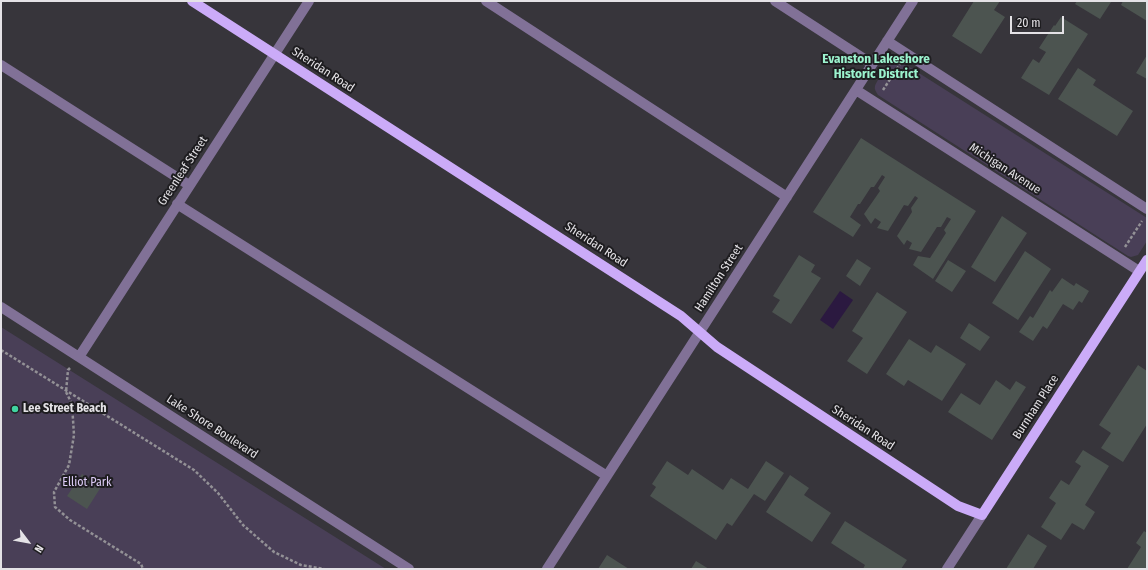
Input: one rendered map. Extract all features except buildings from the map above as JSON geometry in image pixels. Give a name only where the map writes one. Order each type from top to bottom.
[{"type":"main road","name":"Sheridan Road","points":[[192,1],[681,316],[716,347],[958,506],[982,515]]},
{"type":"main road","name":"Burnham Place","points":[[982,515],[1147,260]]},
{"type":"street","name":"Greenleaf Street","points":[[79,357],[309,1]]},
{"type":"street","points":[[486,1],[787,197]]},
{"type":"street","points":[[775,1],[872,64]]},
{"type":"street","name":"Hamilton Street","points":[[547,569],[913,1]]},
{"type":"street","points":[[887,41],[1145,214]]},
{"type":"street","points":[[1,65],[189,185]]},
{"type":"street","name":"Michigan Avenue","points":[[856,90],[1139,271]]},
{"type":"street","points":[[177,204],[607,476]]},
{"type":"street","name":"Lake Shore Boulevard","points":[[1,307],[409,569]]},
{"type":"street","name":"Burnham Place","points":[[947,569],[982,515]]},
{"type":"path","points":[[880,94],[903,60]]},
{"type":"path","points":[[1122,252],[1145,214]]},
{"type":"path","points":[[1,350],[66,392],[194,470],[218,492],[243,526],[274,552],[301,565],[324,569]]},
{"type":"path","points":[[79,357],[68,370],[66,392],[72,404],[74,436],[69,465],[54,492],[55,507],[70,520],[141,564],[143,569]]},
{"type":"green space","points":[[894,60],[900,61],[1147,218],[1147,241],[1138,255],[1131,257],[1128,256],[878,95],[875,88],[876,83],[886,68]]},
{"type":"green space","name":"Elliot Park","points":[[1,327],[386,569],[1,569]]},
{"type":"shaded area","points":[[840,291],[853,300],[833,329],[820,320]]},
{"type":"place","name":"Lee Street Beach","points":[[15,409]]},
{"type":"district","name":"Evanston Lakeshore Historic District","points":[[876,66]]}]
